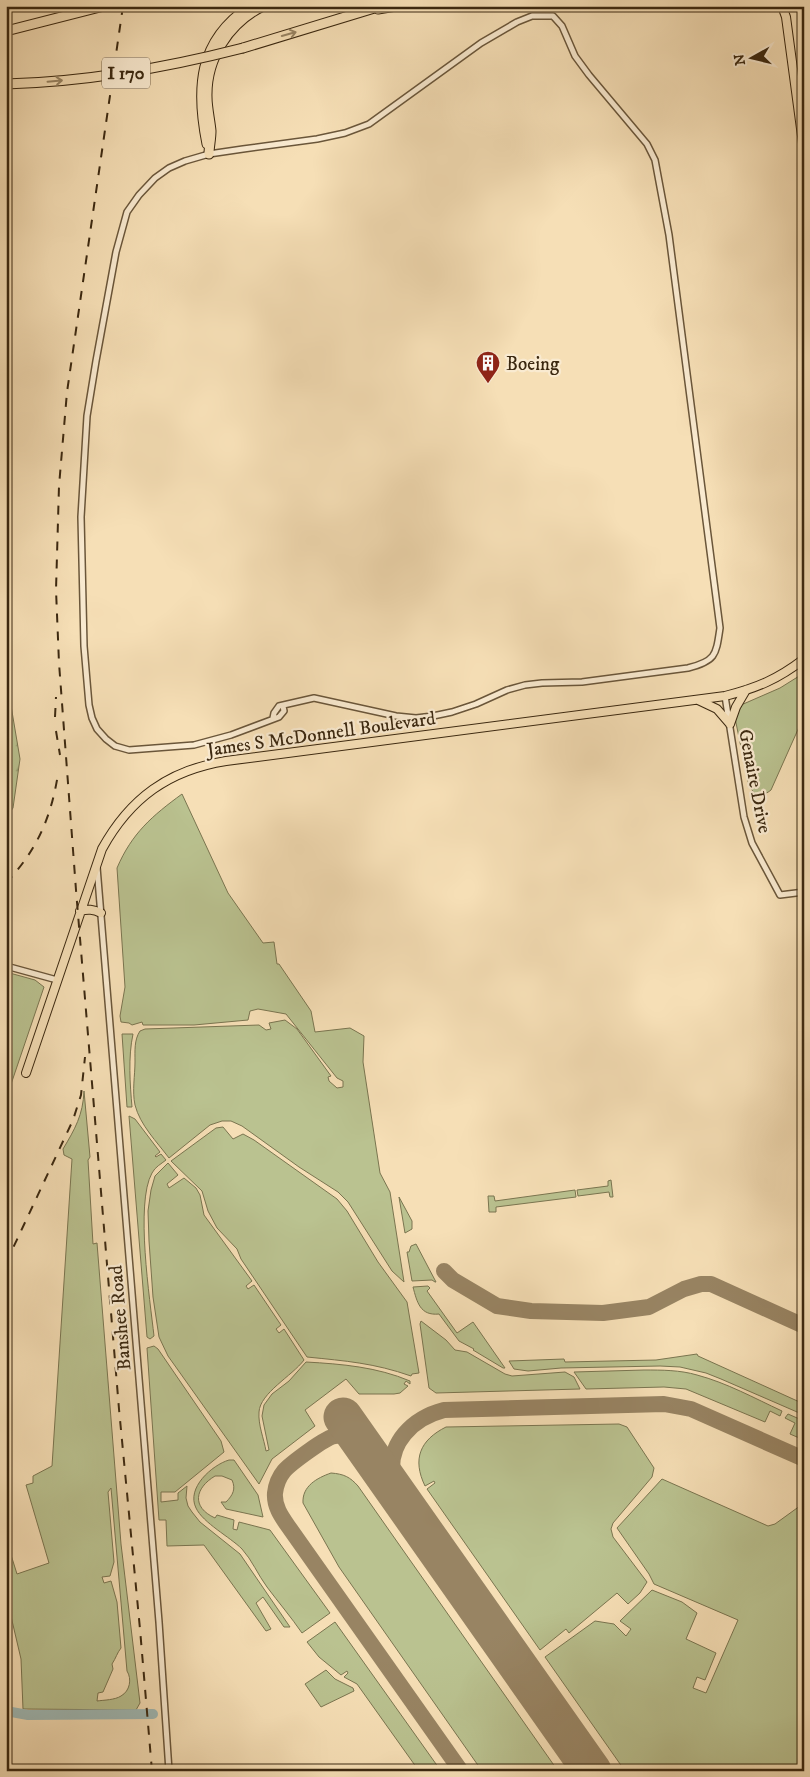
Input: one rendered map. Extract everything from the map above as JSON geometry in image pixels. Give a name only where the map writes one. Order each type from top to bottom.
[{"type":"highway","points":[[6,31],[104,6]]},
{"type":"highway","points":[[209,154],[201,100],[202,77],[205,64],[211,48],[224,30],[232,20],[250,6]]},
{"type":"highway","points":[[209,154],[211,132],[207,84],[214,57],[226,36],[235,26],[262,6]]},
{"type":"highway","name":"I 170","points":[[6,84],[117,74],[181,63],[243,48],[382,6]]},
{"type":"highway","points":[[370,10],[396,6]]},
{"type":"main road","points":[[782,6],[786,17],[804,151]]},
{"type":"main road","points":[[786,17],[788,6]]},
{"type":"main road","name":"James S McDonnell Boulevard","points":[[26,1073],[102,849],[111,832],[135,803],[160,784],[205,765],[283,753],[725,696],[770,682],[804,659]]},
{"type":"main road","points":[[698,700],[716,709],[730,724],[736,707],[746,690]]},
{"type":"main road","points":[[80,911],[89,909],[101,912]]},
{"type":"street","points":[[532,16],[553,16],[562,26],[576,56],[589,76],[646,144],[655,160],[669,236],[720,628],[717,649],[711,659],[702,665],[688,668],[582,682],[525,685],[507,690],[460,709],[433,716],[396,716],[314,698],[283,706],[284,711],[279,717],[194,745],[129,750],[115,746],[106,739],[97,729],[92,718],[89,705],[84,646],[81,514],[88,413],[96,358],[116,252],[127,212],[139,195],[155,178],[169,168],[184,161],[209,154],[317,139],[345,133],[369,124],[481,43],[514,23],[532,16]]},
{"type":"street","name":"Genaire Drive","points":[[725,696],[747,825],[752,843],[780,896],[804,892]]},
{"type":"street","name":"Banshee Road","points":[[97,864],[169,1771]]},
{"type":"street","points":[[6,966],[57,980]]},
{"type":"green space","points":[[804,673],[804,716],[771,790],[763,794],[755,794],[749,786],[735,718],[741,705],[780,688]]},
{"type":"green space","points":[[6,676],[20,759],[13,808],[6,818]]},
{"type":"green space","points":[[182,794],[228,893],[263,943],[274,942],[277,964],[279,964],[311,1011],[315,1032],[350,1028],[364,1036],[363,1062],[380,1173],[390,1192],[404,1282],[392,1271],[348,1202],[338,1192],[242,1126],[231,1121],[222,1121],[210,1125],[169,1158],[149,1133],[137,1112],[134,1094],[135,1046],[140,1031],[145,1029],[259,1025],[266,1030],[271,1029],[269,1023],[285,1020],[297,1029],[331,1076],[328,1077],[329,1081],[337,1088],[343,1087],[343,1081],[337,1078],[286,1014],[258,1009],[250,1011],[248,1020],[194,1025],[143,1025],[142,1022],[132,1025],[121,1022],[120,1016],[125,987],[117,868],[136,835],[152,818]]},
{"type":"green space","points":[[6,972],[35,980],[44,987],[6,1099]]},
{"type":"green space","points":[[122,1034],[133,1034],[130,1061],[132,1107],[127,1107]]},
{"type":"green space","points":[[84,1091],[90,1157],[88,1160],[93,1244],[97,1243],[121,1544],[140,1703],[136,1710],[23,1709],[21,1659],[6,1595],[6,1539],[17,1574],[49,1563],[26,1485],[33,1483],[33,1476],[52,1466],[72,1159],[64,1155],[63,1149],[78,1122]],"holes":[[[111,1488],[129,1685],[124,1694],[109,1700],[97,1701],[98,1693],[103,1692],[113,1669],[112,1664],[121,1648],[117,1602],[111,1581],[104,1583],[102,1577],[110,1576],[114,1562],[108,1492]]]},
{"type":"green space","points":[[129,1116],[135,1119],[160,1152],[155,1156],[161,1154],[166,1160],[156,1167],[152,1173],[147,1187],[145,1206],[145,1252],[154,1336],[150,1339],[147,1337]]},
{"type":"green space","points":[[223,1127],[233,1139],[243,1134],[254,1140],[337,1199],[347,1211],[378,1262],[407,1302],[419,1373],[412,1374],[411,1376],[372,1365],[307,1357],[241,1259],[237,1249],[217,1228],[208,1211],[202,1191],[171,1161],[216,1128]]},
{"type":"green space","points":[[168,1163],[178,1175],[167,1184],[169,1188],[184,1178],[196,1188],[200,1195],[204,1215],[252,1281],[246,1286],[248,1289],[254,1285],[281,1325],[276,1329],[279,1333],[284,1329],[304,1360],[271,1391],[261,1405],[259,1422],[266,1451],[269,1450],[262,1416],[264,1405],[272,1394],[289,1381],[306,1362],[372,1369],[410,1381],[410,1384],[406,1381],[404,1384],[408,1386],[400,1393],[359,1394],[346,1379],[305,1410],[315,1426],[272,1459],[259,1484],[168,1356],[159,1337],[153,1297],[148,1211],[155,1176]]},
{"type":"green space","points":[[611,1180],[613,1197],[610,1197],[609,1192],[578,1196],[577,1190],[608,1186],[608,1181]]},
{"type":"green space","points":[[575,1190],[576,1197],[496,1207],[496,1212],[489,1212],[488,1196],[494,1196],[495,1201]]},
{"type":"green space","points":[[399,1197],[412,1221],[412,1229],[405,1233]]},
{"type":"green space","points":[[416,1244],[436,1282],[432,1280],[412,1281],[407,1252],[409,1252],[411,1246]]},
{"type":"green space","points":[[428,1286],[430,1288],[427,1291],[457,1333],[473,1322],[505,1368],[459,1341],[439,1314],[427,1313],[420,1307],[413,1287]]},
{"type":"green space","points":[[421,1321],[446,1340],[455,1350],[467,1352],[505,1374],[512,1376],[565,1372],[574,1377],[580,1389],[436,1393],[429,1388]]},
{"type":"green space","points":[[154,1346],[158,1349],[221,1441],[224,1452],[175,1492],[161,1492],[161,1502],[178,1500],[178,1493],[187,1486],[186,1498],[192,1512],[200,1522],[240,1554],[290,1627],[284,1627],[263,1597],[256,1603],[271,1629],[266,1631],[204,1545],[167,1546],[166,1520],[159,1520],[147,1348]]},
{"type":"green space","points":[[697,1354],[804,1404],[804,1415],[706,1373],[680,1367],[561,1368],[528,1371],[514,1369],[509,1361],[564,1359],[565,1362],[656,1360]]},
{"type":"green space","points":[[678,1371],[708,1378],[730,1386],[782,1411],[780,1416],[770,1411],[765,1422],[686,1389],[664,1387],[586,1389],[574,1372]]},
{"type":"green space","points":[[788,1414],[804,1421],[804,1440],[790,1434],[795,1423],[785,1418]]},
{"type":"green space","points":[[619,1424],[627,1427],[654,1468],[652,1477],[613,1523],[611,1529],[613,1537],[647,1582],[640,1593],[628,1604],[617,1593],[569,1633],[566,1629],[540,1650],[427,1489],[435,1483],[434,1481],[425,1486],[419,1467],[421,1451],[430,1438],[446,1427]]},
{"type":"green space","points":[[229,1460],[234,1460],[258,1495],[263,1517],[226,1509],[221,1502],[226,1502],[233,1492],[234,1486],[232,1480],[222,1476],[215,1476],[203,1486],[198,1497],[199,1503],[207,1514],[215,1518],[217,1515],[234,1520],[233,1529],[237,1530],[239,1522],[270,1530],[330,1613],[302,1633],[267,1587],[242,1549],[204,1519],[196,1508],[195,1493],[202,1478],[215,1467]]},
{"type":"green space","points":[[331,1473],[346,1476],[358,1486],[558,1771],[482,1771],[339,1567],[303,1503],[303,1497],[308,1487],[316,1480]]},
{"type":"green space","points":[[662,1479],[768,1526],[775,1524],[804,1503],[804,1766],[802,1771],[625,1771],[545,1657],[595,1621],[614,1624],[626,1636],[631,1629],[620,1621],[652,1590],[682,1602],[697,1613],[686,1639],[716,1653],[705,1680],[697,1677],[693,1688],[706,1693],[738,1620],[654,1584],[617,1528]]},
{"type":"green space","points":[[335,1622],[441,1771],[419,1771],[357,1684],[344,1677],[348,1673],[347,1671],[341,1675],[319,1657],[307,1642]]},
{"type":"green space","points":[[326,1670],[335,1679],[353,1688],[354,1691],[321,1707],[305,1684]]},
{"type":"waterway","points":[[6,1711],[28,1715],[153,1714]]},
{"type":"taxiway","points":[[444,1271],[453,1280],[497,1306],[531,1311],[603,1313],[649,1307],[684,1289],[701,1284],[711,1284],[804,1326]]},
{"type":"taxiway","points":[[402,1503],[393,1477],[392,1465],[398,1443],[422,1419],[444,1410],[664,1404],[691,1409],[804,1459]]},
{"type":"taxiway","points":[[361,1443],[345,1437],[335,1436],[300,1457],[279,1478],[275,1493],[277,1507],[288,1526],[461,1771]]},
{"type":"runway","points":[[343,1417],[592,1771]]},
{"type":"railway","points":[[123,6],[67,392],[59,486],[56,590],[59,663],[76,890],[119,1409],[152,1771]]},
{"type":"railway","points":[[55,717],[56,697]]},
{"type":"railway","points":[[56,731],[60,755]]},
{"type":"railway","points":[[6,883],[17,871],[41,833],[47,819],[58,774]]},
{"type":"railway","points":[[6,1263],[73,1120],[81,1095],[85,1057]]},
{"type":"place","name":"Boeing","points":[[488,384]]}]
